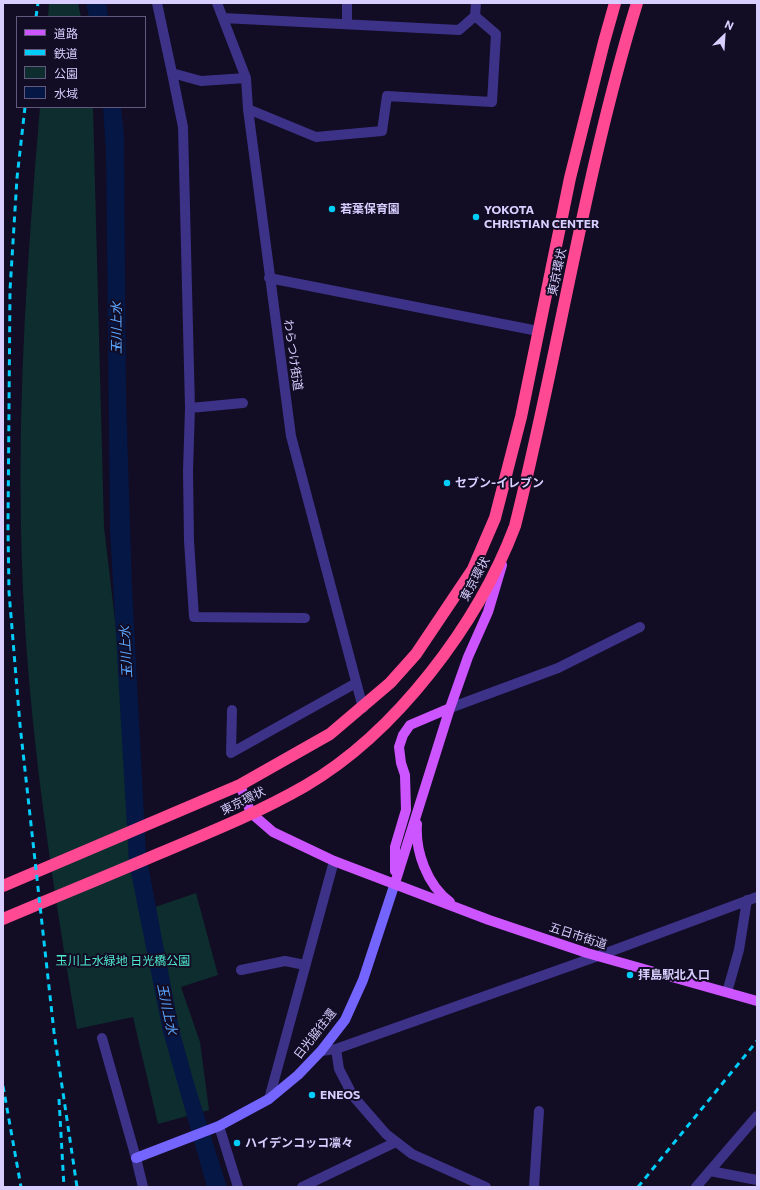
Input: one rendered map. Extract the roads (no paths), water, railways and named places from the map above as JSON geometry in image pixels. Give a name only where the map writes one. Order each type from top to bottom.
[{"type":"highway","name":"東京環状","points":[[3,886],[204,801],[240,784],[330,734],[390,683],[416,654],[473,569],[495,518],[521,417],[570,178],[615,3]]},
{"type":"highway","name":"東京環状","points":[[3,919],[214,831],[251,814],[306,785],[345,758],[385,724],[445,654],[475,609],[506,550],[517,520],[551,373],[593,166],[618,66],[637,3]]},
{"type":"main road","points":[[395,884],[450,708],[468,657],[488,612],[506,550]]},
{"type":"main road","points":[[395,884],[395,847],[406,810],[405,775],[401,763],[400,748],[403,735],[410,725],[450,708]]},
{"type":"main road","points":[[240,784],[251,814]]},
{"type":"main road","points":[[418,810],[417,839],[424,868],[442,896],[459,908]]},
{"type":"main road","name":"五日市街道","points":[[251,814],[273,832],[334,861],[459,908],[598,956],[757,1001]]},
{"type":"street","points":[[156,3],[183,127],[190,408],[188,471],[194,617],[305,618]]},
{"type":"street","name":"わらつけ街道","points":[[217,3],[246,78],[248,109],[269,278],[291,436],[362,708]]},
{"type":"street","points":[[347,24],[348,3]]},
{"type":"street","points":[[223,18],[459,30],[475,16],[476,3]]},
{"type":"street","points":[[248,109],[316,137],[382,130],[387,96],[492,102],[496,34],[475,16]]},
{"type":"street","points":[[172,73],[201,81],[246,78]]},
{"type":"street","points":[[269,278],[538,331]]},
{"type":"street","points":[[190,408],[243,403]]},
{"type":"street","points":[[450,708],[558,668],[640,627]]},
{"type":"street","points":[[232,710],[231,753],[356,683]]},
{"type":"street","points":[[269,1099],[334,861]]},
{"type":"street","name":"日光脇往還","points":[[136,1158],[187,1137],[219,1126],[269,1099],[298,1075],[321,1050],[345,1020],[363,980],[395,884]]},
{"type":"street","points":[[321,1050],[336,1049],[598,956],[752,898]]},
{"type":"street","points":[[727,992],[752,898]]},
{"type":"street","points":[[241,970],[285,961],[305,965]]},
{"type":"street","points":[[102,1038],[143,1187]]},
{"type":"street","points":[[336,1049],[339,1069],[352,1096],[386,1134],[412,1154],[462,1183],[486,1187]]},
{"type":"street","points":[[534,1187],[539,1111]]},
{"type":"street","points":[[696,1187],[757,1116]]},
{"type":"street","points":[[219,1126],[238,1187]]},
{"type":"street","points":[[302,1187],[396,1142]]},
{"type":"street","points":[[710,1171],[757,1180]]},
{"type":"water","points":[[86,3],[106,3],[108,16],[89,16]]},
{"type":"water","name":"玉川上水","points":[[103,108],[121,108],[124,135],[126,397],[132,588],[146,854],[179,1029],[194,1083],[227,1187],[207,1187],[163,1032],[129,863],[110,530],[106,152]]},
{"type":"railway","points":[[36,16],[38,3]]},
{"type":"railway","points":[[25,108],[17,178],[10,290],[8,527],[9,592],[20,725],[54,1032],[77,1187]]},
{"type":"railway","points":[[638,1187],[757,1041]]},
{"type":"railway","points":[[3,1086],[21,1187]]},
{"type":"railway","points":[[59,1099],[64,1187]]},
{"type":"place","name":"若葉保育園","points":[[332,209]]},
{"type":"place","name":"YOKOTA CHRISTIAN CENTER","points":[[476,217]]},
{"type":"place","name":"セブン-イレブン","points":[[447,483]]},
{"type":"place","name":"拝島駅北入口","points":[[630,975]]},
{"type":"place","name":"ENEOS","points":[[312,1095]]},
{"type":"place","name":"ハイデンコッコ凛々","points":[[237,1143]]},
{"type":"park label","name":"玉川上水緑地 日光橋公園","points":[[123,961]]}]
